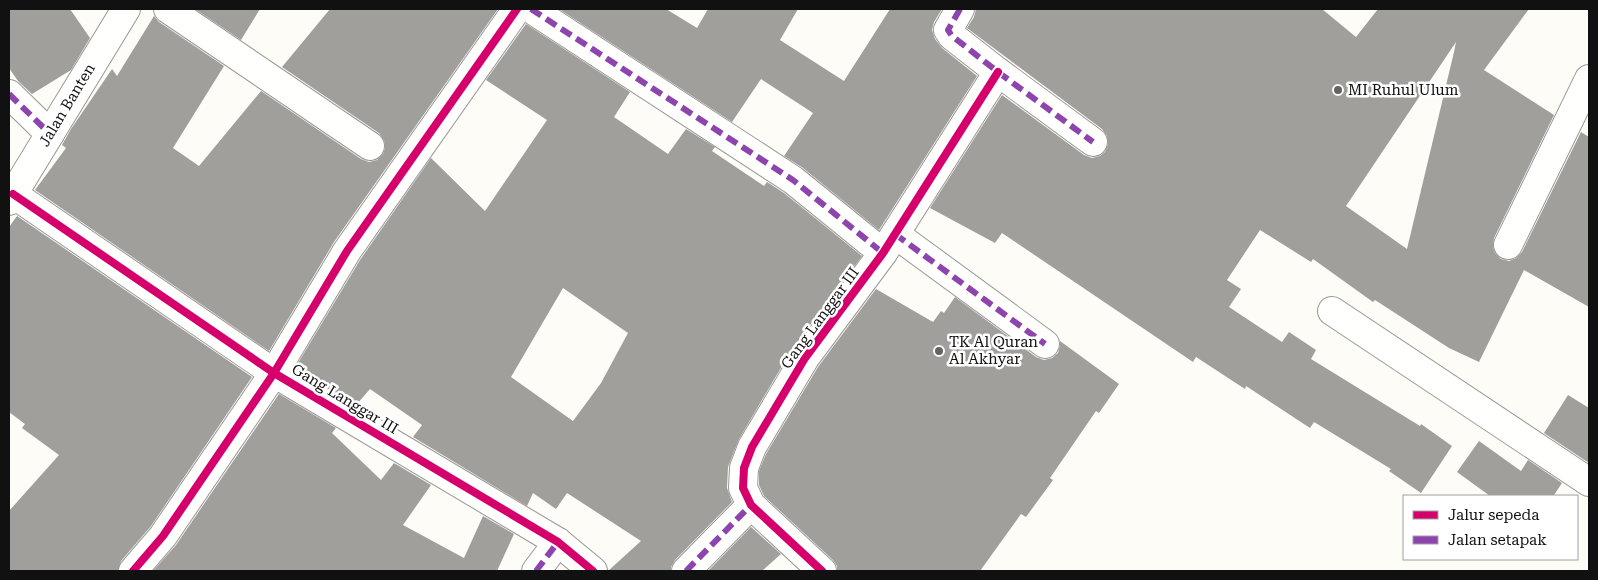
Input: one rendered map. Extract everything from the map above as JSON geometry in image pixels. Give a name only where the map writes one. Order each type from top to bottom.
[{"type":"street","name":"Jalan Banten","points":[[11,198],[126,9]]},
{"type":"street","points":[[168,9],[370,146]]},
{"type":"street","points":[[960,9],[948,30],[952,36],[1093,142]]},
{"type":"street","points":[[133,571],[163,536],[274,373],[347,251],[533,10],[1045,344]]},
{"type":"street","name":"Gang Langgar III","points":[[822,571],[751,505],[742,488],[744,468],[752,447],[805,358],[889,244],[998,72]]},
{"type":"street","points":[[1508,245],[1589,79]]},
{"type":"street","points":[[9,94],[50,134]]},
{"type":"street","name":"Gang Langgar III","points":[[11,198],[274,373],[558,542],[593,571]]},
{"type":"street","points":[[1332,310],[1589,482]]},
{"type":"street","points":[[686,571],[751,505]]},
{"type":"street","points":[[536,571],[558,542]]},
{"type":"building","points":[[9,9],[70,9],[90,38],[71,70],[32,94],[18,81],[9,68]]},
{"type":"building","points":[[195,9],[260,9],[241,40]]},
{"type":"building","points":[[330,9],[498,9],[334,242],[269,351],[35,190],[66,148],[62,145],[71,129],[112,69],[117,76],[154,16],[159,22],[224,66],[173,148],[199,166],[261,91],[361,159],[369,162],[377,160],[383,154],[385,148],[384,140],[379,133],[282,67]]},
{"type":"building","points":[[559,9],[666,9],[697,28],[708,9],[798,9],[780,40],[844,81],[890,9],[942,9],[934,22],[932,30],[935,39],[942,48],[977,76],[879,230],[803,168],[784,156],[813,113],[761,79],[732,122]]},
{"type":"building","points":[[976,9],[1322,9],[1356,37],[1378,9],[1529,9],[1484,70],[1554,115],[1494,238],[1493,247],[1495,253],[1501,259],[1509,261],[1516,258],[1522,252],[1581,132],[1589,137],[1589,307],[1524,270],[1479,362],[1449,348],[1375,300],[1373,302],[1313,259],[1311,262],[1260,230],[1227,280],[1241,289],[1229,307],[1282,342],[1289,332],[1316,350],[1311,359],[1420,426],[1421,424],[1452,446],[1421,493],[1389,471],[1391,469],[1314,422],[1310,428],[1246,386],[1245,389],[1196,357],[1193,362],[1002,233],[995,243],[930,208],[1002,95],[1084,155],[1092,158],[1100,156],[1105,152],[1108,144],[1107,136],[1102,129],[967,28],[974,17]],"holes":[[[1456,42],[1407,249],[1346,206]]]},
{"type":"building","points":[[526,24],[630,92],[614,117],[668,154],[686,129],[715,147],[712,151],[764,186],[767,182],[784,193],[862,256],[792,349],[739,439],[728,467],[727,488],[732,502],[675,560],[671,571],[608,571],[641,541],[567,493],[556,509],[533,493],[527,506],[413,437],[422,425],[370,389],[357,404],[295,368],[360,260],[431,158],[485,211],[547,120],[486,80]],"holes":[[[563,288],[628,333],[601,383],[573,421],[511,377]]]},
{"type":"building","points":[[17,216],[252,377],[151,526],[121,561],[118,571],[9,571],[9,511],[59,455],[22,428],[25,424],[9,412],[9,227]]},
{"type":"building","points":[[876,289],[933,322],[941,311],[944,313],[955,297],[1036,357],[1044,360],[1052,358],[1058,353],[1060,341],[1119,384],[1099,413],[1096,411],[1050,478],[1053,480],[1026,517],[1021,514],[980,571],[837,571],[837,566],[833,560],[764,496],[759,485],[759,471],[766,454],[818,367]]},
{"type":"building","points":[[279,394],[336,428],[332,433],[381,480],[394,463],[431,485],[403,525],[464,558],[483,516],[514,534],[497,571],[153,571],[176,545]]},
{"type":"building","points":[[1568,395],[1589,408],[1589,463],[1544,433]]},
{"type":"building","points":[[1479,441],[1521,471],[1528,460],[1562,483],[1554,495],[1489,495],[1457,472]]},
{"type":"building","points":[[751,527],[781,554],[762,571],[708,571]]},
{"type":"marked path","points":[[531,9],[793,180],[883,253]]},
{"type":"marked path","points":[[960,9],[948,30],[952,36],[1093,142]]},
{"type":"marked path","points":[[9,94],[50,134]]},
{"type":"marked path","points":[[895,234],[1045,344]]},
{"type":"marked path","points":[[686,571],[751,505]]},
{"type":"marked path","points":[[536,571],[558,542]]},
{"type":"cycle path","points":[[133,571],[163,536],[274,373],[347,251],[517,9]]},
{"type":"cycle path","points":[[822,571],[751,505],[743,488],[744,468],[752,447],[805,358],[883,253],[998,72]]},
{"type":"cycle path","points":[[13,194],[274,373],[558,542],[593,571]]},
{"type":"place","name":"MI Ruhul Ulum","points":[[1338,90]]},
{"type":"place","name":"TK Al Quran Al Akhyar","points":[[939,351]]}]
